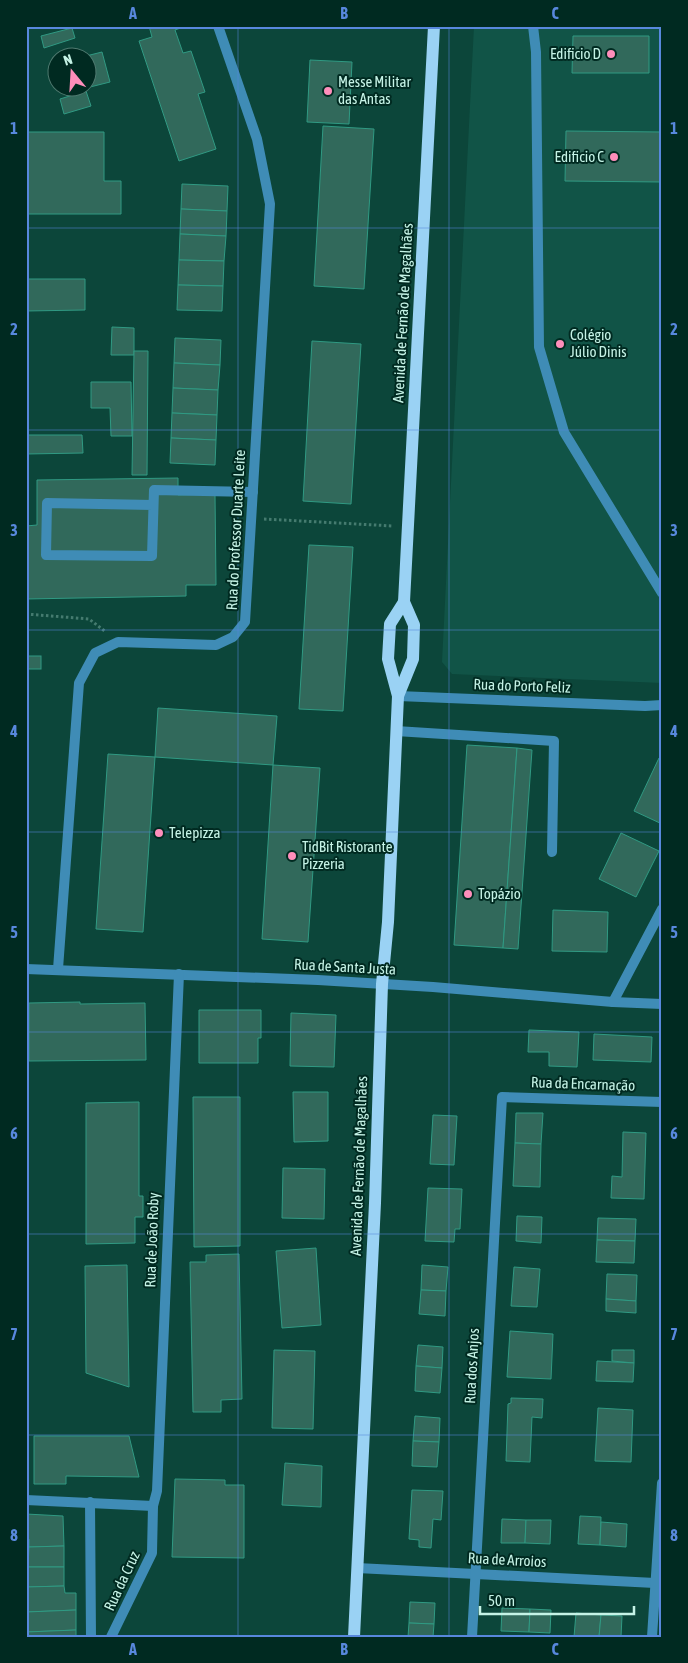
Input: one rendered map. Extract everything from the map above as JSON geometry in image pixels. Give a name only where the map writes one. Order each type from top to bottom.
[{"type":"main road","name":"Avenida de Fernão de Magalhães","points":[[398,696],[413,659],[414,625],[404,602],[434,26]]},
{"type":"main road","name":"Avenida de Fernão de Magalhães","points":[[354,1637],[375,1203],[382,984],[388,922],[398,696],[388,659],[390,624],[404,602]]},
{"type":"street","name":"Rua do Professor Duarte Leite","points":[[58,969],[79,683],[95,653],[118,642],[216,645],[233,637],[245,622],[270,204],[257,139],[218,26]]},
{"type":"street","points":[[533,26],[536,52],[539,347],[564,432],[662,593]]},
{"type":"street","points":[[153,505],[47,504],[46,555],[152,556],[154,490],[253,492]]},
{"type":"street","name":"Rua do Porto Feliz","points":[[398,696],[645,706],[662,705]]},
{"type":"street","name":"Rua do Porto Feliz","points":[[645,706],[662,710]]},
{"type":"street","points":[[396,731],[554,741],[552,852]]},
{"type":"street","points":[[613,1002],[662,909]]},
{"type":"street","name":"Rua de Santa Justa","points":[[26,969],[382,984],[662,1004]]},
{"type":"street","name":"Rua de João Roby","points":[[153,1506],[157,1491],[179,974]]},
{"type":"street","name":"Rua da Encarnação","points":[[502,1097],[662,1102]]},
{"type":"street","name":"Rua dos Anjos","points":[[472,1637],[502,1097]]},
{"type":"street","points":[[652,1637],[662,1483]]},
{"type":"street","points":[[26,1500],[153,1506]]},
{"type":"street","name":"Rua da Cruz","points":[[90,1502],[91,1637]]},
{"type":"street","name":"Rua da Cruz","points":[[111,1637],[152,1552],[153,1506]]},
{"type":"street","name":"Rua de Arroios","points":[[357,1568],[655,1583]]},
{"type":"path","points":[[251,519],[408,527]]},
{"type":"path","points":[[26,614],[89,619],[118,642]]},
{"type":"shaded area","name":"Colégio Júlio Dinis","points":[[474,26],[662,26],[662,683],[452,674],[442,662]]},
{"type":"building","points":[[149,26],[186,26],[175,30],[183,53],[191,51],[205,92],[198,94],[216,149],[179,161],[139,41],[152,37]]},
{"type":"building","points":[[72,28],[75,38],[44,48],[41,36]]},
{"type":"building","name":"Edificio D","points":[[573,36],[649,36],[649,73],[572,73]]},
{"type":"building","points":[[102,52],[110,82],[98,85],[98,53]]},
{"type":"building","points":[[310,60],[352,62],[349,124],[307,122]]},
{"type":"building","points":[[88,98],[91,106],[64,114],[60,99]]},
{"type":"building","points":[[26,126],[28,126],[28,132],[104,132],[104,181],[121,181],[121,214],[26,214]]},
{"type":"building","points":[[323,126],[374,129],[364,289],[314,286]]},
{"type":"building","name":"Edificio C","points":[[566,131],[662,132],[662,182],[565,181]]},
{"type":"building","points":[[182,184],[228,186],[227,211],[181,209]]},
{"type":"building","points":[[181,209],[227,211],[226,236],[180,234]]},
{"type":"building","points":[[180,234],[226,236],[224,261],[179,260]]},
{"type":"building","points":[[179,260],[224,261],[223,286],[178,285]]},
{"type":"building","points":[[26,279],[85,279],[85,310],[26,311]]},
{"type":"building","points":[[178,285],[223,286],[222,311],[177,310]]},
{"type":"building","points":[[112,327],[134,328],[134,355],[111,355]]},
{"type":"building","points":[[175,338],[221,340],[220,365],[174,363]]},
{"type":"building","points":[[312,341],[361,344],[351,504],[303,501]]},
{"type":"building","points":[[134,351],[148,351],[147,475],[132,475]]},
{"type":"building","points":[[174,363],[220,365],[218,390],[173,388]]},
{"type":"building","points":[[91,382],[131,382],[132,436],[111,436],[110,408],[91,408]]},
{"type":"building","points":[[173,388],[218,390],[217,415],[172,413]]},
{"type":"building","points":[[172,413],[217,415],[216,440],[171,438]]},
{"type":"building","points":[[26,435],[82,435],[83,453],[26,454]]},
{"type":"building","points":[[171,438],[216,440],[215,465],[170,463]]},
{"type":"building","points":[[178,478],[178,495],[215,494],[216,585],[186,585],[186,596],[26,599],[26,526],[37,525],[37,480]]},
{"type":"building","points":[[309,545],[353,547],[343,711],[299,709]]},
{"type":"building","points":[[26,656],[41,656],[41,669],[26,669]]},
{"type":"building","points":[[158,708],[277,716],[273,765],[155,757]]},
{"type":"building","points":[[467,745],[517,748],[503,948],[454,945]]},
{"type":"building","points":[[517,748],[532,750],[518,949],[503,948]]},
{"type":"building","points":[[108,754],[155,757],[143,932],[96,929]]},
{"type":"building","points":[[659,758],[662,760],[662,824],[634,811]]},
{"type":"building","points":[[273,765],[320,768],[308,942],[262,939]]},
{"type":"building","points":[[621,833],[659,851],[636,897],[599,879]]},
{"type":"building","points":[[553,910],[608,912],[607,952],[552,951]]},
{"type":"building","points":[[80,1002],[80,1004],[145,1003],[146,1060],[29,1061],[29,1003]]},
{"type":"building","points":[[199,1010],[261,1010],[261,1038],[258,1038],[258,1063],[199,1063]]},
{"type":"building","points":[[291,1013],[336,1015],[334,1067],[290,1066]]},
{"type":"building","points":[[529,1030],[579,1032],[577,1067],[549,1066],[549,1052],[528,1052]]},
{"type":"building","points":[[594,1034],[652,1037],[651,1062],[593,1060]]},
{"type":"building","points":[[293,1092],[328,1092],[328,1141],[294,1142]]},
{"type":"building","points":[[193,1097],[240,1097],[240,1246],[194,1247]]},
{"type":"building","points":[[139,1102],[139,1196],[143,1196],[143,1217],[135,1217],[135,1243],[86,1244],[86,1103]]},
{"type":"building","points":[[516,1113],[543,1113],[541,1144],[515,1143]]},
{"type":"building","points":[[433,1115],[457,1116],[454,1165],[430,1164]]},
{"type":"building","points":[[623,1132],[646,1133],[644,1199],[611,1198],[612,1176],[622,1177]]},
{"type":"building","points":[[515,1143],[541,1144],[540,1187],[513,1186]]},
{"type":"building","points":[[283,1168],[325,1169],[324,1219],[282,1218]]},
{"type":"building","points":[[428,1188],[462,1189],[460,1229],[455,1229],[454,1242],[425,1241]]},
{"type":"building","points":[[517,1216],[542,1217],[541,1243],[516,1241]]},
{"type":"building","points":[[598,1218],[636,1219],[635,1241],[597,1240]]},
{"type":"building","points":[[597,1240],[635,1241],[634,1263],[596,1262]]},
{"type":"building","points":[[316,1248],[321,1325],[282,1328],[276,1251]]},
{"type":"building","points":[[239,1254],[242,1399],[221,1400],[221,1412],[193,1412],[190,1262],[206,1262],[206,1255]]},
{"type":"building","points":[[127,1265],[129,1387],[86,1373],[85,1266]]},
{"type":"building","points":[[422,1265],[448,1267],[446,1291],[421,1290]]},
{"type":"building","points":[[514,1267],[540,1269],[537,1307],[511,1306]]},
{"type":"building","points":[[607,1274],[637,1275],[636,1301],[606,1299]]},
{"type":"building","points":[[421,1290],[446,1291],[445,1316],[419,1314]]},
{"type":"building","points":[[606,1299],[636,1301],[636,1313],[606,1311]]},
{"type":"building","points":[[510,1331],[553,1334],[551,1379],[507,1377]]},
{"type":"building","points":[[418,1345],[443,1347],[442,1368],[416,1366]]},
{"type":"building","points":[[274,1350],[315,1351],[313,1429],[272,1428]]},
{"type":"building","points":[[612,1350],[634,1350],[634,1363],[612,1361]]},
{"type":"building","points":[[597,1361],[634,1363],[633,1382],[596,1381]]},
{"type":"building","points":[[416,1366],[442,1368],[440,1393],[415,1391]]},
{"type":"building","points":[[511,1398],[543,1399],[542,1418],[532,1417],[530,1462],[506,1461],[508,1404],[511,1403]]},
{"type":"building","points":[[598,1408],[633,1410],[631,1462],[595,1461]]},
{"type":"building","points":[[415,1416],[440,1418],[439,1442],[413,1441]]},
{"type":"building","points":[[34,1436],[129,1436],[139,1477],[66,1476],[66,1484],[34,1484]]},
{"type":"building","points":[[413,1441],[439,1442],[437,1467],[412,1466]]},
{"type":"building","points":[[285,1463],[322,1466],[321,1507],[282,1505]]},
{"type":"building","points":[[175,1479],[225,1480],[225,1485],[244,1485],[244,1558],[172,1557]]},
{"type":"building","points":[[412,1490],[443,1491],[441,1520],[433,1519],[431,1548],[419,1547],[419,1540],[409,1539]]},
{"type":"building","points":[[26,1514],[63,1516],[64,1546],[29,1547]]},
{"type":"building","points":[[580,1516],[601,1517],[600,1545],[578,1544]]},
{"type":"building","points":[[502,1519],[526,1520],[525,1543],[501,1543]]},
{"type":"building","points":[[526,1520],[551,1520],[550,1544],[525,1543]]},
{"type":"building","points":[[601,1522],[627,1524],[626,1547],[600,1545]]},
{"type":"building","points":[[64,1546],[64,1567],[28,1567],[29,1547]]},
{"type":"building","points":[[28,1567],[64,1567],[64,1586],[28,1587]]},
{"type":"building","points":[[64,1586],[65,1593],[76,1593],[76,1610],[26,1612],[26,1587]]},
{"type":"building","points":[[410,1602],[435,1603],[434,1624],[409,1623]]},
{"type":"building","points":[[502,1608],[530,1609],[529,1632],[501,1631]]},
{"type":"building","points":[[530,1609],[551,1610],[550,1633],[529,1632]]},
{"type":"building","points":[[76,1610],[76,1630],[26,1632],[26,1612]]},
{"type":"building","points":[[576,1613],[601,1615],[599,1637],[574,1637]]},
{"type":"building","points":[[601,1615],[622,1616],[621,1637],[599,1637]]},
{"type":"building","points":[[409,1623],[434,1624],[433,1637],[408,1637]]},
{"type":"building","points":[[76,1630],[76,1637],[26,1637],[26,1632]]},
{"type":"place","name":"Edificio D","points":[[611,54]]},
{"type":"place","name":"Messe Militar das Antas","points":[[328,91]]},
{"type":"place","name":"Edificio C","points":[[614,157]]},
{"type":"place","name":"Colégio Júlio Dinis","points":[[560,344]]},
{"type":"place","name":"Telepizza","points":[[159,833]]},
{"type":"place","name":"TidBit Ristorante Pizzeria","points":[[292,856]]},
{"type":"place","name":"Topázio","points":[[468,894]]}]
